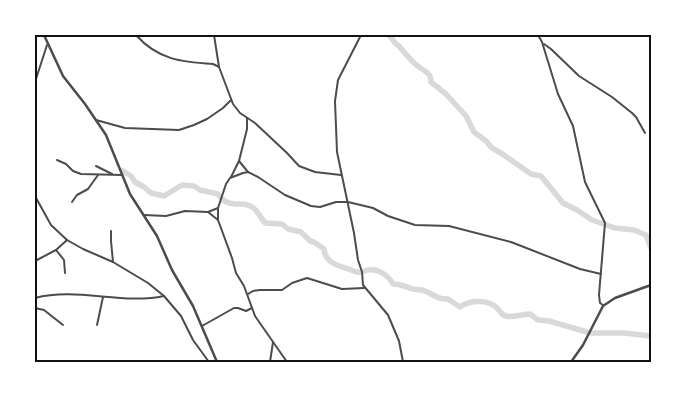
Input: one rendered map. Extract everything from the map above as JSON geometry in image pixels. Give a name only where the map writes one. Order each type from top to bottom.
[{"type":"street","points":[[44,35],[63,76],[85,104],[110,143],[135,204],[157,236],[172,270],[191,301],[217,362]]},
{"type":"street","points":[[136,35],[150,49],[165,57],[213,64],[220,67]]},
{"type":"street","points":[[214,35],[220,67],[231,100],[236,108],[258,126],[299,166],[315,172],[341,175]]},
{"type":"street","points":[[361,35],[340,74],[336,88],[336,145],[364,288],[388,315],[400,341],[403,362]]},
{"type":"street","points":[[538,35],[542,42],[558,94],[573,126],[584,182],[606,223],[599,295],[603,306]]},
{"type":"street","points":[[542,42],[579,76],[612,97],[632,113],[645,133]]},
{"type":"street","points":[[35,82],[47,45]]},
{"type":"street","points":[[96,120],[125,128],[179,130],[207,119],[231,100]]},
{"type":"street","points":[[247,118],[247,129],[239,161],[232,177],[224,188],[218,208],[218,220],[236,273],[248,294],[252,308],[260,324],[287,362]]},
{"type":"street","points":[[35,126],[35,140]]},
{"type":"street","points":[[57,160],[81,174],[122,175]]},
{"type":"street","points":[[239,161],[248,172],[285,195],[311,206],[320,207],[336,202],[348,202],[373,208],[388,216],[415,224],[450,226],[511,242],[580,269],[601,274]]},
{"type":"street","points":[[96,166],[114,174]]},
{"type":"street","points":[[232,177],[248,172]]},
{"type":"street","points":[[72,202],[77,194],[88,189],[98,175]]},
{"type":"street","points":[[35,196],[51,225],[67,240],[114,262],[164,296],[181,316],[193,340],[208,362]]},
{"type":"street","points":[[143,215],[166,216],[185,212],[208,212],[218,208]]},
{"type":"street","points":[[208,212],[218,220]]},
{"type":"street","points":[[111,231],[114,262]]},
{"type":"street","points":[[35,261],[56,250],[67,240]]},
{"type":"street","points":[[56,250],[64,260],[64,273]]},
{"type":"street","points":[[248,294],[260,290],[282,290],[292,283],[307,278],[342,289],[364,288]]},
{"type":"street","points":[[572,362],[603,306],[615,298],[651,285]]},
{"type":"street","points":[[35,298],[63,295],[130,299],[164,296]]},
{"type":"street","points":[[98,326],[103,297]]},
{"type":"street","points":[[35,308],[44,310],[63,325]]},
{"type":"street","points":[[202,326],[234,308],[246,311],[252,308]]},
{"type":"street","points":[[270,362],[273,342]]},
{"type":"waterway","points":[[389,35],[414,63],[429,74],[431,82],[446,94],[466,116],[474,132],[492,148],[531,174],[541,176],[563,203],[592,220],[615,228],[634,230],[646,235],[651,248]]},
{"type":"waterway","points":[[123,171],[151,193],[164,196],[182,185],[194,186],[200,190],[218,194],[226,202],[248,205],[256,210],[265,223],[282,224],[288,229],[301,232],[310,241],[324,249],[330,261],[355,272],[379,271],[389,278],[393,284],[424,290],[438,298],[448,299],[460,307],[474,302],[484,302],[493,305],[504,316],[512,317],[530,314],[538,320],[549,321],[587,332]]},
{"type":"waterway","points":[[591,333],[624,333],[651,336]]}]
